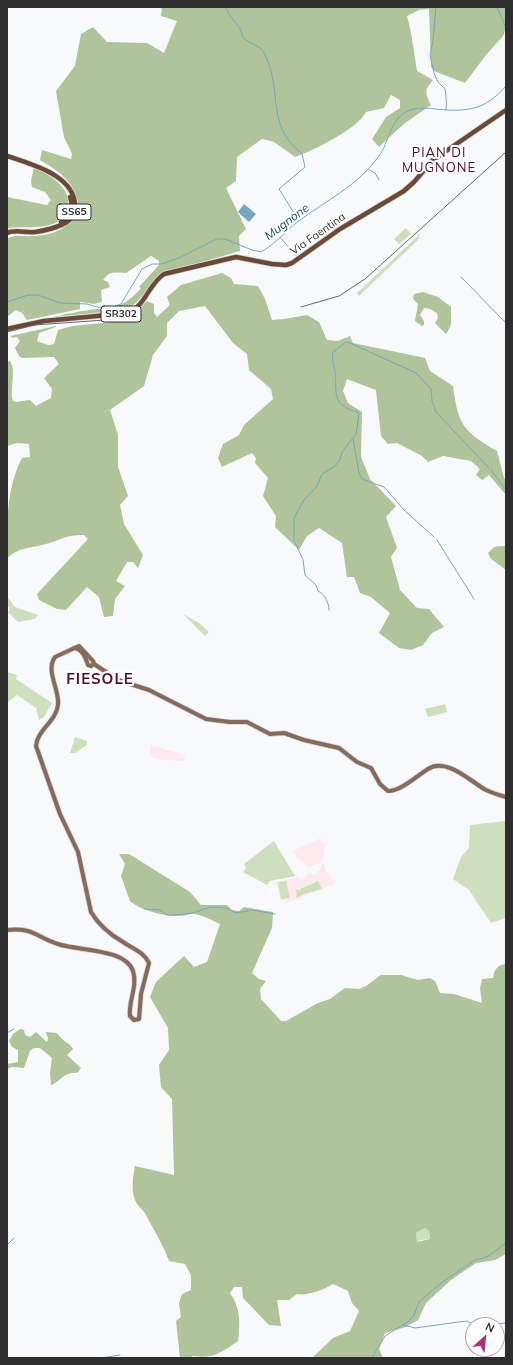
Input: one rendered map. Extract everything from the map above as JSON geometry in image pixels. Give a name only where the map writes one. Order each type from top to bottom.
[{"type":"main road","name":"Via Faentina","points":[[7,329],[44,321],[129,313],[140,305],[157,280],[164,274],[232,258],[244,257],[272,264],[290,264],[300,259],[340,229],[404,191],[414,182],[432,160],[506,110]]},
{"type":"main road","name":"SS65","points":[[7,156],[42,168],[64,183],[71,200],[72,209],[65,220],[48,228],[34,232],[12,231],[7,233]]},
{"type":"main road","points":[[7,930],[28,930],[58,944],[90,949],[123,960],[131,967],[134,977],[130,1016],[134,1020],[138,1019],[140,1016],[141,994],[149,963],[144,955],[113,935],[96,919],[91,912],[78,852],[60,814],[36,746],[38,739],[54,718],[57,709],[58,699],[52,673],[52,660],[57,655],[78,646],[82,647],[89,660],[89,666],[94,664],[114,678],[159,695],[206,718],[249,723],[270,734],[283,733],[304,740],[339,748],[357,762],[371,768],[380,784],[388,791],[415,779],[430,768],[437,766],[457,772],[486,790],[506,798]]},
{"type":"shaded area","points":[[150,745],[185,755],[184,761],[154,759],[150,752]]},
{"type":"shaded area","points":[[321,838],[321,842],[325,843],[323,858],[319,863],[309,867],[296,857],[293,851]]},
{"type":"shaded area","points":[[322,864],[324,864],[326,872],[334,884],[286,903],[287,900],[281,901],[276,882],[299,877],[300,880],[309,872],[314,875],[320,870]]},
{"type":"green space","points":[[159,7],[506,7],[506,28],[503,36],[486,55],[465,83],[434,71],[431,67],[429,9],[419,10],[407,16],[412,36],[417,71],[433,80],[426,92],[431,105],[405,123],[379,147],[372,139],[386,117],[400,108],[400,100],[391,95],[384,108],[366,112],[361,119],[345,132],[324,144],[295,157],[274,142],[262,139],[237,157],[236,181],[226,188],[246,229],[239,236],[240,251],[165,273],[154,281],[131,307],[124,310],[54,317],[117,306],[127,301],[141,288],[139,287],[159,265],[159,261],[151,256],[126,273],[111,273],[108,275],[103,280],[108,282],[110,287],[101,290],[102,302],[94,304],[80,302],[80,309],[27,320],[22,313],[16,310],[7,317],[7,239],[16,236],[40,236],[55,232],[68,224],[75,211],[75,195],[69,182],[58,172],[40,160],[42,150],[71,159],[72,154],[64,137],[56,91],[75,66],[81,34],[93,27],[107,42],[147,43],[164,53],[177,21],[161,16],[162,9]]},
{"type":"green space","points":[[34,167],[48,174],[65,191],[68,197],[68,204],[65,214],[59,221],[47,226],[7,228],[7,197],[47,205],[51,200],[45,192],[32,187],[31,181]]},
{"type":"green space","points":[[406,228],[411,234],[399,244],[394,239]]},
{"type":"green space","points":[[421,233],[418,240],[359,296],[357,293]]},
{"type":"green space","points":[[222,273],[231,278],[234,284],[258,286],[265,299],[272,320],[307,315],[319,322],[327,340],[338,341],[350,336],[353,343],[425,358],[430,371],[453,386],[457,410],[464,426],[476,438],[497,451],[506,481],[506,495],[489,475],[482,480],[476,475],[480,469],[471,461],[443,456],[428,462],[422,456],[397,443],[388,444],[381,436],[376,390],[347,379],[343,391],[348,403],[362,412],[361,457],[370,479],[396,506],[386,517],[397,548],[391,557],[400,590],[417,608],[429,609],[444,627],[432,633],[423,645],[411,650],[399,648],[379,633],[390,613],[371,597],[360,593],[354,577],[347,577],[342,543],[319,528],[307,536],[299,550],[275,527],[276,516],[263,496],[268,478],[255,463],[256,458],[252,453],[222,467],[218,458],[223,444],[239,435],[244,425],[273,399],[271,389],[249,370],[247,354],[233,343],[205,306],[179,311],[167,323],[167,336],[153,355],[144,386],[110,410],[118,435],[118,467],[128,496],[120,505],[124,524],[143,555],[138,568],[133,562],[127,562],[116,581],[125,586],[115,599],[113,616],[104,617],[99,597],[87,587],[66,610],[57,609],[39,600],[37,594],[88,539],[84,535],[66,537],[23,549],[7,558],[8,507],[10,494],[22,458],[30,457],[29,444],[17,443],[7,446],[7,362],[10,361],[13,370],[13,401],[30,400],[36,406],[51,398],[52,389],[44,378],[59,364],[54,357],[22,358],[19,356],[15,348],[20,341],[17,337],[13,338],[10,336],[56,326],[39,333],[37,341],[48,345],[54,344],[58,330],[73,326],[121,321],[122,317],[132,314],[147,301],[154,304],[154,313],[157,317],[170,305],[167,297],[181,285]]},
{"type":"green space","points":[[423,292],[438,297],[451,307],[451,324],[446,334],[435,323],[438,318],[437,313],[430,309],[424,308],[420,315],[424,321],[424,325],[422,326],[415,321],[418,304],[413,299],[414,294]]},
{"type":"green space","points":[[506,546],[506,570],[491,559],[488,553],[494,547]]},
{"type":"green space","points":[[8,598],[15,607],[38,615],[35,619],[18,622],[8,612],[10,610],[7,603]]},
{"type":"green space","points":[[183,614],[199,623],[209,632],[205,636]]},
{"type":"green space","points":[[7,672],[17,675],[16,679],[52,703],[44,717],[39,720],[36,708],[17,695],[7,703]]},
{"type":"green space","points":[[445,704],[447,712],[428,717],[425,709]]},
{"type":"green space","points":[[75,737],[87,741],[87,745],[75,753],[70,753]]},
{"type":"green space","points":[[506,821],[506,918],[491,923],[469,890],[453,879],[461,857],[469,848],[470,825]]},
{"type":"green space","points":[[274,841],[295,876],[270,881],[267,885],[243,872],[246,868],[244,864]]},
{"type":"green space","points":[[119,854],[129,854],[190,892],[201,905],[227,905],[232,910],[239,911],[244,907],[273,912],[272,928],[252,973],[259,979],[266,981],[260,989],[261,999],[281,1021],[286,1021],[318,1003],[330,999],[345,988],[359,989],[366,986],[381,975],[401,975],[418,980],[430,978],[435,981],[440,993],[454,994],[482,1003],[480,988],[482,979],[493,978],[496,968],[500,965],[506,964],[506,1254],[495,1260],[476,1263],[451,1280],[426,1303],[418,1320],[406,1327],[385,1333],[379,1349],[383,1358],[312,1358],[333,1338],[350,1331],[359,1311],[352,1303],[348,1291],[333,1284],[315,1292],[297,1294],[289,1300],[277,1300],[281,1326],[269,1325],[243,1298],[242,1287],[234,1287],[230,1293],[236,1304],[239,1316],[238,1341],[222,1352],[212,1356],[180,1358],[176,1321],[181,1317],[179,1303],[182,1294],[191,1290],[191,1275],[185,1264],[169,1261],[145,1213],[135,1200],[133,1192],[133,1179],[135,1166],[174,1175],[172,1099],[161,1087],[159,1065],[169,1050],[168,1028],[150,997],[156,982],[184,956],[194,967],[207,962],[220,924],[196,914],[181,916],[154,913],[135,905],[130,901],[121,876],[125,864]],"holes":[[[425,1228],[429,1231],[430,1239],[417,1242],[416,1233]]]},
{"type":"green space","points":[[286,881],[290,898],[281,899],[278,882]]},
{"type":"green space","points":[[318,881],[322,889],[304,894],[297,898],[296,889],[300,891],[300,889]]},
{"type":"green space","points":[[20,1029],[24,1030],[25,1035],[30,1037],[36,1032],[47,1042],[48,1038],[46,1032],[57,1033],[73,1049],[67,1055],[81,1068],[77,1073],[69,1073],[51,1085],[50,1073],[52,1058],[40,1048],[34,1048],[30,1051],[24,1068],[12,1067],[7,1069],[7,1064],[18,1062],[18,1050],[12,1047],[9,1041],[13,1034]]},
{"type":"green space","points":[[425,1228],[429,1231],[430,1239],[417,1242],[416,1233]]},
{"type":"water","points":[[244,204],[256,214],[249,222],[238,212]]},
{"type":"waterway","points":[[225,7],[241,30],[244,39],[260,48],[264,53],[271,71],[274,84],[276,108],[283,131],[291,143],[302,154],[305,167],[279,189],[299,221]]},
{"type":"waterway","points":[[436,7],[433,41],[430,55],[434,73],[438,82],[445,89],[446,110]]},
{"type":"waterway","points":[[497,7],[506,28]]},
{"type":"waterway","name":"Mugnone","points":[[7,302],[28,295],[38,295],[60,303],[87,304],[101,308],[109,308],[121,304],[142,269],[152,264],[162,264],[179,258],[217,239],[225,239],[261,252],[275,242],[296,223],[351,185],[371,167],[382,151],[397,119],[402,114],[418,108],[446,110],[465,110],[474,108],[490,101],[506,86]]},
{"type":"waterway","points":[[369,170],[375,173],[379,180]]},
{"type":"waterway","points":[[280,237],[297,257]]},
{"type":"waterway","points":[[461,277],[506,323]]},
{"type":"waterway","points":[[329,610],[325,596],[318,591],[316,585],[305,575],[303,560],[294,540],[294,518],[304,500],[317,486],[322,474],[335,466],[340,460],[342,452],[356,434],[359,413],[350,410],[340,403],[338,399],[336,394],[335,370],[332,358],[333,352],[346,342],[350,343],[416,373],[431,389],[432,401],[436,412],[489,468]]},
{"type":"waterway","points":[[353,438],[359,473],[362,479],[384,487],[404,510],[434,537]]},
{"type":"waterway","points":[[491,470],[506,490]]},
{"type":"waterway","points":[[437,540],[474,599]]},
{"type":"waterway","points":[[144,909],[160,910],[167,915],[193,913],[210,907],[226,908],[236,913],[252,910],[275,914]]},
{"type":"waterway","points":[[7,1033],[14,1029]]},
{"type":"waterway","points":[[7,1245],[14,1238]]},
{"type":"waterway","points":[[372,1358],[385,1336],[409,1321],[414,1315],[419,1302],[441,1283],[475,1260],[487,1257],[506,1243]]},
{"type":"waterway","points":[[7,1258],[7,1266]]},
{"type":"waterway","points":[[403,1325],[415,1328],[465,1321]]},
{"type":"waterway","points":[[101,1358],[120,1355]]},
{"type":"railway","points":[[301,307],[339,296],[365,279],[506,152]]},
{"type":"railway","points":[[7,332],[34,325],[119,319]]},
{"type":"district","name":"PIAN DI MUGNONE","points":[[439,160]]},
{"type":"district","name":"FIESOLE","points":[[100,679]]}]
